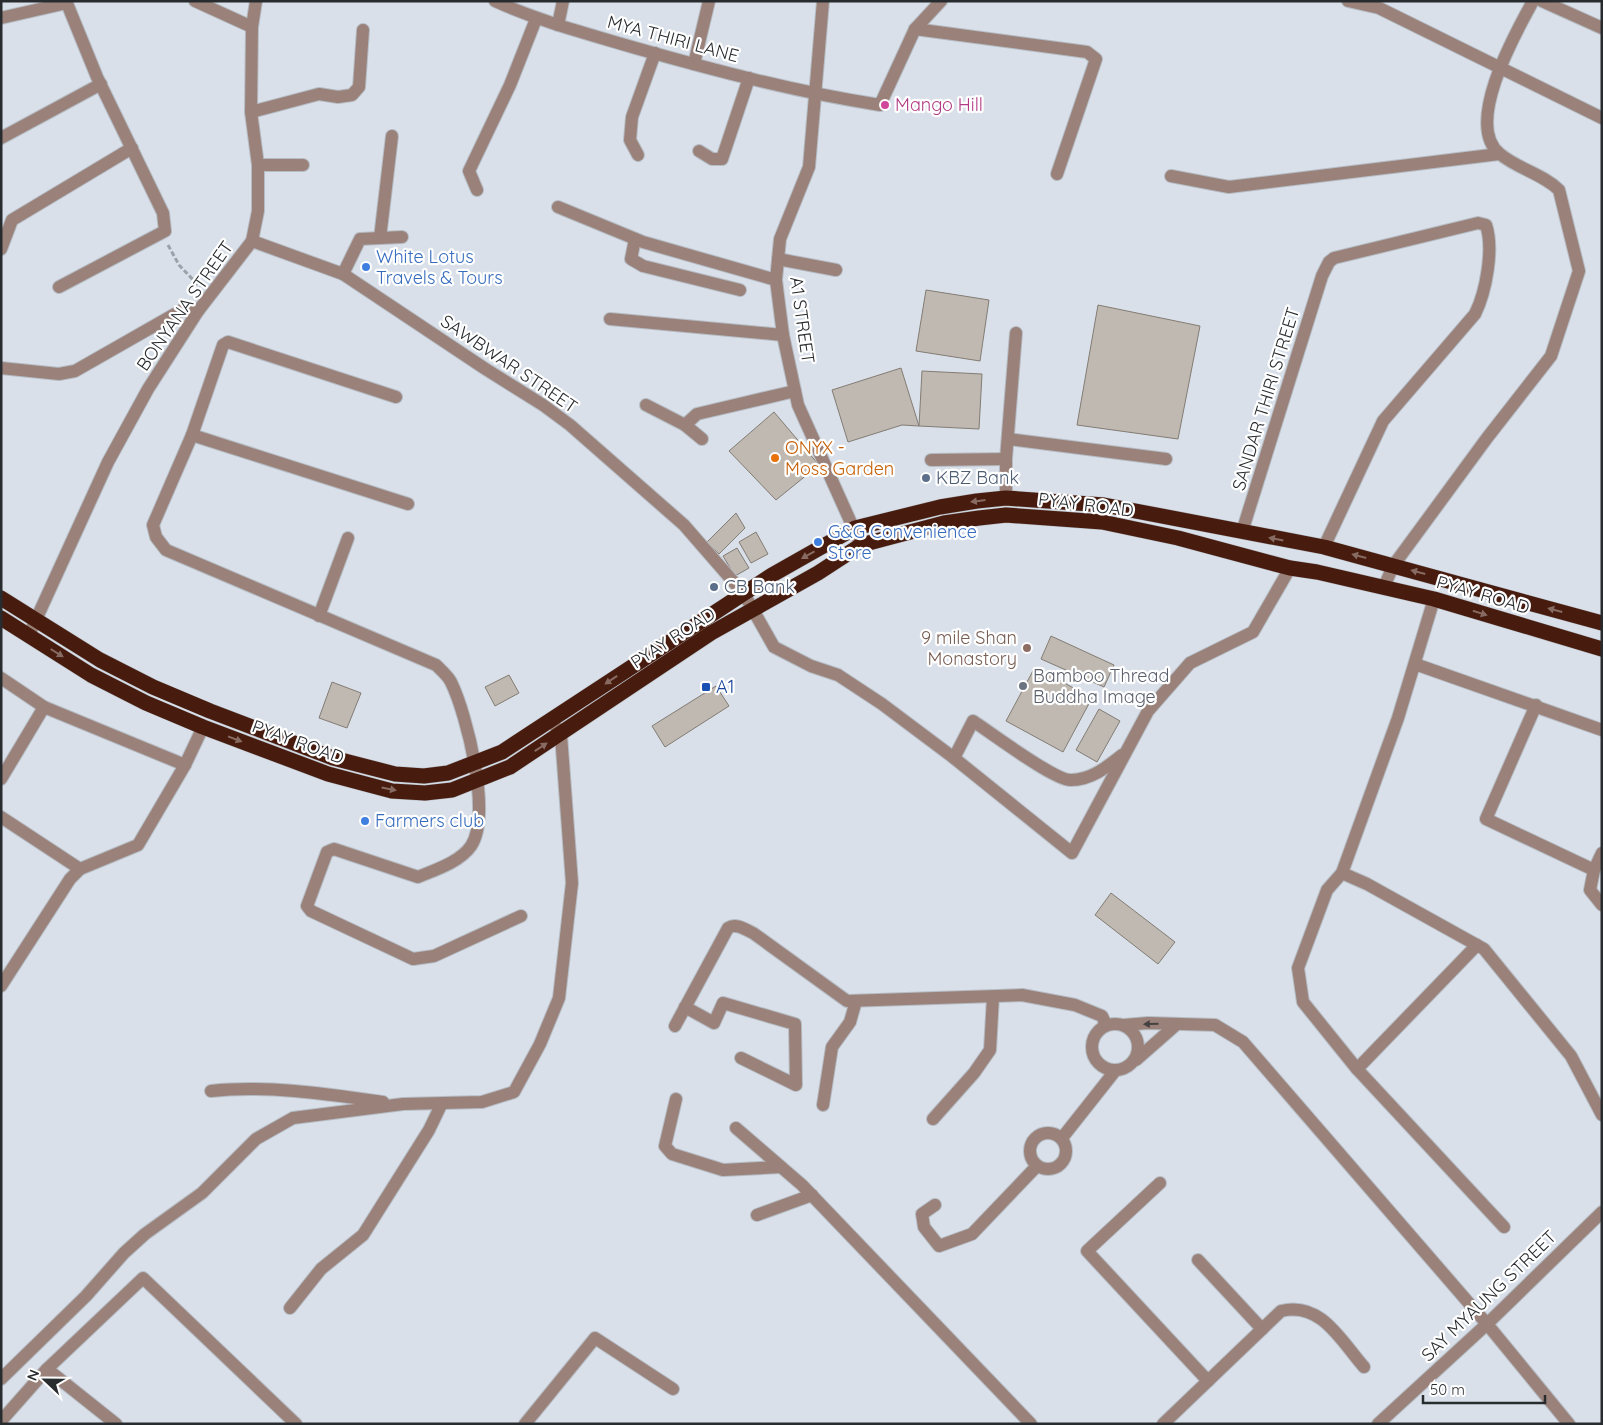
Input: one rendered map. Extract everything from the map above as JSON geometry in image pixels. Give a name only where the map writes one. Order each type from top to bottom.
[{"type":"highway","name":"PYAY ROAD","points":[[1,598],[100,660],[153,687],[210,711],[333,758],[395,774],[424,776],[448,773],[502,752],[772,574],[855,528],[940,507],[1006,498],[1104,505],[1324,547],[1602,623]]},
{"type":"highway","name":"PYAY ROAD","points":[[1,618],[91,675],[146,703],[203,727],[328,774],[392,791],[425,793],[443,791],[510,767],[561,735],[711,633],[818,573],[861,545],[944,524],[1006,515],[1102,522],[1178,538],[1290,568],[1317,572],[1434,599],[1602,649]]},
{"type":"street","points":[[195,1],[252,28]]},
{"type":"street","name":"BONYANA STREET","points":[[29,636],[108,462],[148,389],[198,311],[252,241],[258,211],[258,166],[251,112],[252,28],[256,1]]},
{"type":"street","name":"MYA THIRI LANE","points":[[494,1],[536,19],[656,54],[815,95],[882,104],[915,29]]},
{"type":"street","points":[[558,25],[562,1]]},
{"type":"street","points":[[694,64],[709,1]]},
{"type":"street","name":"A1 STREET","points":[[823,1],[809,167],[780,239],[776,280],[783,336],[798,405],[855,528],[861,545]]},
{"type":"street","points":[[915,29],[941,1]]},
{"type":"street","points":[[1348,1],[1379,8],[1602,118]]},
{"type":"street","points":[[1384,587],[1393,566],[1486,438],[1550,356],[1579,271],[1559,190],[1552,183],[1499,154],[1489,138],[1488,113],[1499,67],[1533,1]]},
{"type":"street","points":[[1542,1],[1602,28]]},
{"type":"street","points":[[1,18],[66,2],[101,84],[163,213],[165,231],[59,287]]},
{"type":"street","points":[[477,190],[468,171],[510,85],[536,19]]},
{"type":"street","points":[[915,29],[1087,52],[1096,60],[1057,174]]},
{"type":"street","points":[[251,112],[319,94],[338,97],[352,94],[359,87],[363,30]]},
{"type":"street","points":[[638,155],[630,140],[632,117],[656,54]]},
{"type":"street","points":[[699,152],[712,159],[722,159],[749,78]]},
{"type":"street","points":[[1,138],[101,84]]},
{"type":"street","points":[[380,238],[392,136]]},
{"type":"street","points":[[1,248],[12,220],[132,148]]},
{"type":"street","points":[[1171,176],[1229,187],[1499,154]]},
{"type":"street","points":[[258,166],[303,165]]},
{"type":"street","points":[[558,208],[635,239],[776,280]]},
{"type":"street","name":"SANDAR THIRI STREET","points":[[1242,532],[1322,276],[1329,262],[1344,255],[1478,223],[1486,225],[1489,235],[1484,295],[1475,314],[1384,421],[1324,547]]},
{"type":"street","points":[[343,274],[360,239],[402,237]]},
{"type":"street","points":[[635,239],[631,259],[643,266],[740,290]]},
{"type":"street","name":"SAWBWAR STREET","points":[[252,241],[343,274],[543,405],[570,425],[684,525],[744,594],[774,647],[811,666],[838,675],[882,704],[954,758],[1072,853],[1122,755]]},
{"type":"street","points":[[778,259],[836,270]]},
{"type":"street","points":[[1,368],[59,374],[75,371],[182,310],[198,311]]},
{"type":"street","points":[[610,319],[783,336]]},
{"type":"street","points":[[1006,498],[1006,459],[1016,333]]},
{"type":"street","points":[[396,397],[228,342],[223,345],[192,435],[153,525],[156,537],[166,550],[436,665],[450,680],[464,715],[478,780],[478,830],[470,847],[446,866],[418,877],[334,849],[327,852],[307,906],[311,911],[413,958],[434,956],[522,916]]},
{"type":"street","points":[[685,425],[697,414],[795,391]]},
{"type":"street","points":[[646,405],[685,425],[702,439]]},
{"type":"street","points":[[192,435],[408,504]]},
{"type":"street","points":[[1008,440],[1166,459]]},
{"type":"street","points":[[931,460],[1006,459]]},
{"type":"street","points":[[319,616],[348,538]]},
{"type":"street","points":[[954,758],[973,721],[1046,770],[1069,781],[1093,775],[1105,769],[1122,755],[1148,710],[1190,663],[1253,632],[1290,568]]},
{"type":"street","points":[[1434,599],[1398,718],[1342,873],[1327,890],[1298,968],[1303,1002],[1358,1069],[1504,1227]]},
{"type":"street","points":[[1415,664],[1536,705],[1602,730]]},
{"type":"street","points":[[1,678],[44,707],[185,765]]},
{"type":"street","points":[[1536,705],[1486,819],[1594,870]]},
{"type":"street","points":[[1,779],[44,707]]},
{"type":"street","points":[[1,1379],[86,1296],[124,1253],[145,1234],[202,1192],[256,1139],[293,1118],[403,1104],[482,1102],[514,1092],[540,1044],[560,998],[572,883],[561,735],[551,720]]},
{"type":"street","points":[[1,986],[70,880],[80,869],[138,845],[185,765],[203,727]]},
{"type":"street","points":[[1,817],[80,869]]},
{"type":"street","points":[[1602,853],[1594,870],[1590,890],[1602,905]]},
{"type":"street","points":[[1342,873],[1367,884],[1484,949],[1571,1056],[1602,1115]]},
{"type":"street","points":[[675,1026],[728,928],[731,926],[738,926],[752,933],[847,1001],[1022,996],[1075,1005],[1102,1016],[1106,1025]]},
{"type":"street","points":[[1358,1069],[1477,945]]},
{"type":"street","points":[[932,1119],[974,1073],[990,1050],[993,997]]},
{"type":"street","points":[[823,1105],[832,1047],[850,1022],[856,1001]]},
{"type":"street","points":[[686,1007],[714,1023],[724,1003],[795,1024],[796,1084],[740,1058]]},
{"type":"street","points":[[1177,1024],[1124,1068],[1106,1069],[1098,1064],[1093,1056],[1093,1038],[1098,1030],[1106,1025],[1115,1023],[1124,1025],[1177,1024],[1215,1025],[1243,1042],[1488,1324],[1569,1424]]},
{"type":"street","points":[[1124,1025],[1132,1030],[1139,1047],[1132,1063]]},
{"type":"street","points":[[1062,1138],[1115,1070]]},
{"type":"street","points":[[210,1091],[229,1089],[315,1093],[403,1104]]},
{"type":"street","points":[[676,1099],[665,1146],[672,1154],[723,1170],[781,1167]]},
{"type":"street","points":[[290,1308],[321,1269],[363,1235],[429,1130],[442,1103]]},
{"type":"street","points":[[736,1128],[812,1195],[1031,1424]]},
{"type":"street","points":[[1048,1132],[1062,1138],[1067,1151],[1062,1164],[1050,1171],[1036,1167],[1029,1153],[1034,1139],[1048,1132]]},
{"type":"street","points":[[935,1205],[922,1214],[924,1227],[939,1246],[972,1234],[1036,1167]]},
{"type":"street","points":[[1160,1183],[1087,1251],[1208,1381]]},
{"type":"street","points":[[757,1215],[812,1195]]},
{"type":"street","name":"SAY MYAUNG STREET","points":[[1378,1424],[1488,1324],[1602,1212]]},
{"type":"street","points":[[1198,1260],[1262,1329]]},
{"type":"street","points":[[1,1421],[47,1369],[143,1278],[296,1424]]},
{"type":"street","points":[[1163,1424],[1281,1311],[1294,1308],[1320,1316],[1364,1367]]},
{"type":"street","points":[[525,1424],[594,1338],[673,1389]]},
{"type":"street","points":[[47,1369],[116,1424]]},
{"type":"path","points":[[166,241],[178,265],[209,297]]},
{"type":"building","points":[[926,290],[989,300],[980,361],[916,351]]},
{"type":"building","points":[[1098,305],[1200,326],[1178,439],[1077,425]]},
{"type":"building","points":[[901,368],[919,426],[902,425],[848,442],[832,390]]},
{"type":"building","points":[[922,371],[982,374],[979,429],[919,426]]},
{"type":"building","name":"ONYX - Moss Garden","points":[[774,412],[819,465],[776,500],[729,451]]},
{"type":"building","points":[[736,513],[745,528],[719,554],[707,542]]},
{"type":"building","points":[[756,532],[768,554],[751,563],[739,542]]},
{"type":"building","points":[[737,548],[749,568],[735,576],[723,556]]},
{"type":"building","points":[[1051,636],[1114,665],[1104,687],[1041,659]]},
{"type":"building","points":[[1035,667],[1092,698],[1063,752],[1006,721]]},
{"type":"building","points":[[509,675],[519,693],[495,706],[485,687]]},
{"type":"building","points":[[332,682],[361,693],[347,728],[319,718]]},
{"type":"building","points":[[716,686],[729,706],[665,747],[652,726]]},
{"type":"building","points":[[1099,709],[1120,721],[1097,762],[1076,750]]},
{"type":"building","points":[[1111,893],[1175,942],[1158,964],[1095,915]]},
{"type":"place","name":"Mango Hill","points":[[885,105]]},
{"type":"place","name":"White Lotus Travels & Tours","points":[[366,267]]},
{"type":"place","name":"ONYX - Moss Garden","points":[[775,458]]},
{"type":"place","name":"KBZ Bank","points":[[926,478]]},
{"type":"place","name":"G&G Convenience Store","points":[[818,542]]},
{"type":"place","name":"CB Bank","points":[[714,587]]},
{"type":"place","name":"9 mile Shan Monastory","points":[[1027,648]]},
{"type":"place","name":"Bamboo Thread Buddha Image","points":[[1023,686]]},
{"type":"place","name":"A1","points":[[706,687]]},
{"type":"place","name":"Farmers club","points":[[365,821]]}]
